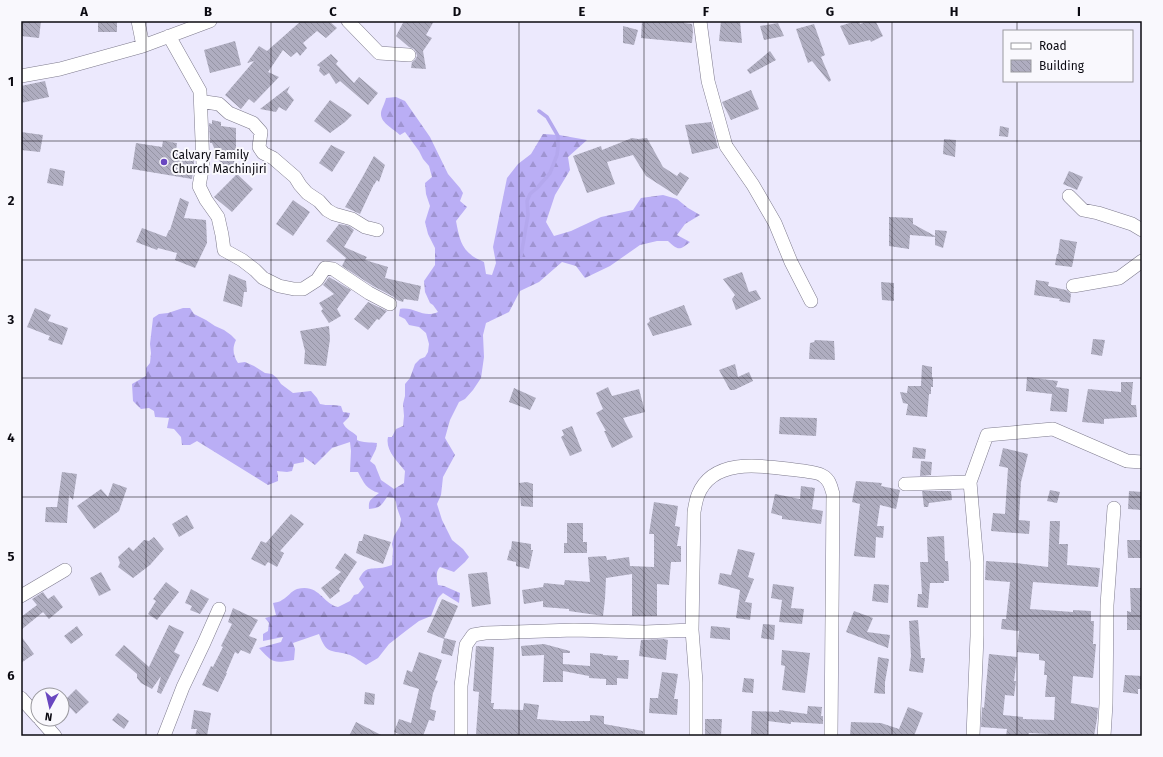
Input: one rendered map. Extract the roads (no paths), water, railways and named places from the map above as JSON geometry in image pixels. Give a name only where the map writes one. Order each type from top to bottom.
[{"type":"street","points":[[138,21],[143,46]]},
{"type":"street","points":[[21,76],[60,69],[143,46],[210,21]]},
{"type":"street","points":[[348,21],[379,53],[409,55]]},
{"type":"street","points":[[700,21],[708,81],[726,146],[775,223],[791,262],[811,301]]},
{"type":"street","points":[[169,36],[200,91],[203,165],[199,186],[206,200],[218,217],[224,250],[242,260],[263,278],[279,286],[302,289],[317,280],[326,268],[333,269],[369,293],[390,304]]},
{"type":"street","points":[[201,100],[219,104],[229,113],[253,123],[261,132],[259,147],[264,153],[273,158],[295,177],[306,193],[319,201],[327,210],[334,214],[352,219],[366,227],[377,230]]},
{"type":"street","points":[[1069,196],[1083,210],[1098,213],[1132,224],[1142,230]]},
{"type":"street","points":[[1074,286],[1119,278],[1142,261]]},
{"type":"street","points":[[974,736],[977,636],[977,562],[970,482],[987,435],[1053,430],[1127,461],[1142,462]]},
{"type":"street","points":[[696,736],[696,682],[692,630],[694,512],[699,494],[710,478],[721,471],[735,467],[767,466],[823,475],[831,484],[833,494],[831,736]]},
{"type":"street","points":[[905,484],[970,482]]},
{"type":"street","points":[[1104,736],[1106,704],[1107,605],[1114,508]]},
{"type":"street","points":[[21,596],[65,570]]},
{"type":"street","points":[[164,736],[183,687],[218,609]]},
{"type":"street","points":[[461,736],[461,686],[466,645],[473,635],[485,633],[574,630],[644,632],[692,630]]},
{"type":"street","points":[[21,698],[30,708]]},
{"type":"street","points":[[47,727],[55,736]]},
{"type":"waterway","points":[[521,256],[528,215],[527,201],[530,194],[550,173],[557,155],[558,147],[558,136],[547,117],[539,111]]},
{"type":"place","name":"Calvary Family Church Machinjiri","points":[[164,162]]}]
